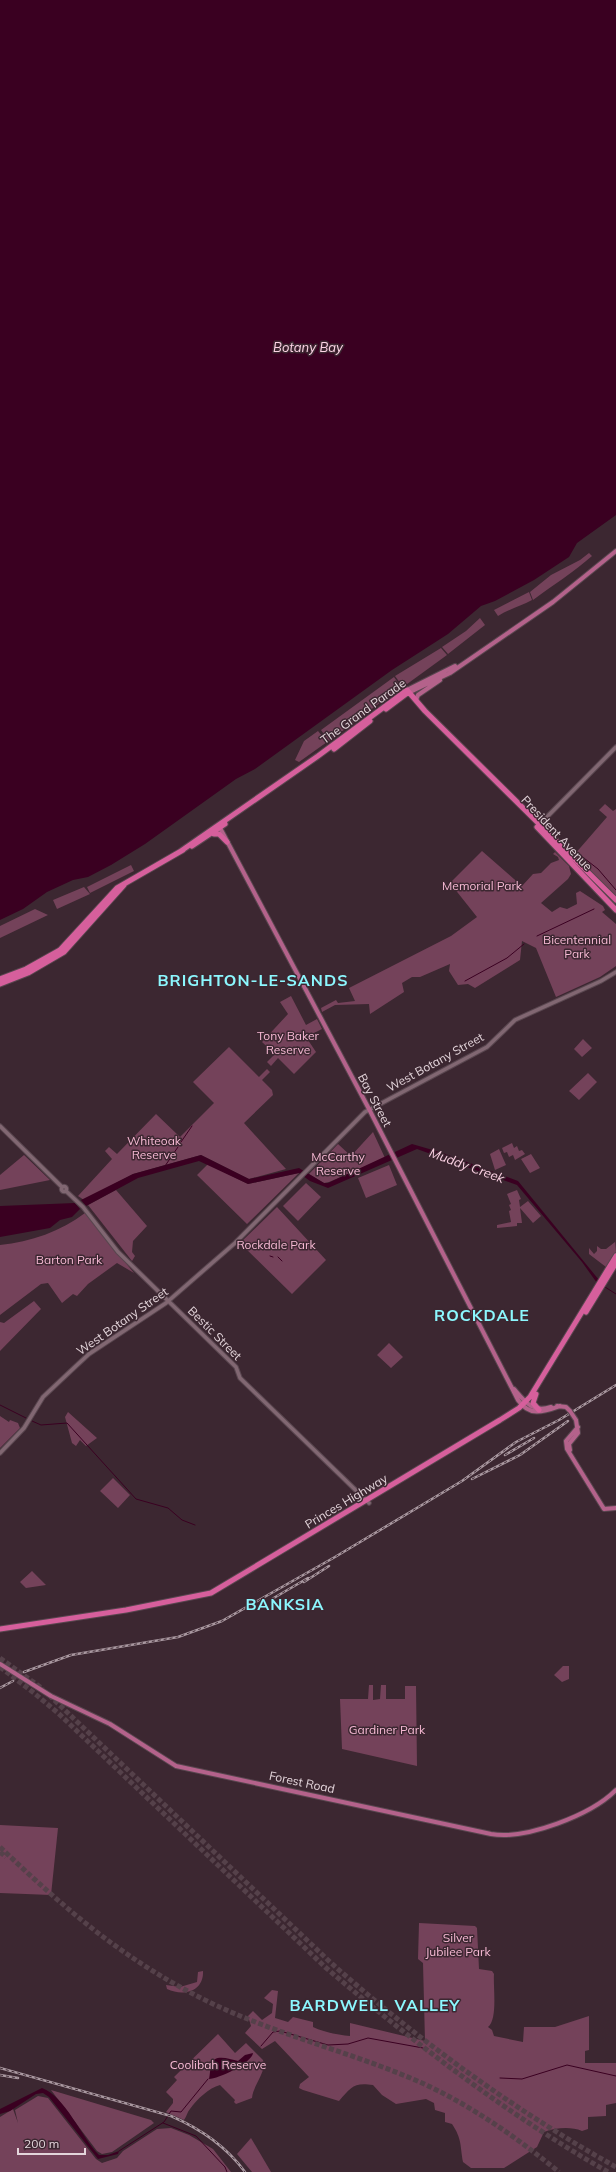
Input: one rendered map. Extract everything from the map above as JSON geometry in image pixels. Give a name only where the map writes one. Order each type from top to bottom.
[{"type":"highway","name":"President Avenue","points":[[406,692],[416,700],[425,711]]},
{"type":"highway","name":"President Avenue","points":[[406,692],[538,826],[616,910]]},
{"type":"highway","name":"The Grand Parade","points":[[125,885],[219,827],[336,747],[406,692]]},
{"type":"highway","name":"President Avenue","points":[[538,826],[616,900]]},
{"type":"highway","name":"The Grand Parade","points":[[181,851],[212,834],[219,827]]},
{"type":"highway","points":[[212,834],[219,834],[227,842]]},
{"type":"highway","points":[[0,979],[26,969],[60,950],[113,892],[125,885]]},
{"type":"highway","points":[[0,984],[28,973],[64,952],[125,885]]},
{"type":"highway","name":"Princes Highway","points":[[0,1631],[129,1612],[209,1597],[220,1592],[525,1405],[536,1394],[616,1256]]},
{"type":"highway","name":"Princes Highway","points":[[525,1405],[601,1284],[616,1263]]},
{"type":"highway","points":[[536,1394],[533,1404],[539,1410]]},
{"type":"main road","name":"The Grand Parade","points":[[406,692],[446,672],[549,602],[616,547]]},
{"type":"main road","name":"The Grand Parade","points":[[406,692],[443,677],[546,607],[616,551]]},
{"type":"main road","points":[[416,700],[418,696],[443,677]]},
{"type":"main road","points":[[538,826],[616,747]]},
{"type":"main road","name":"Bay Street","points":[[219,827],[369,1109],[512,1386],[525,1405]]},
{"type":"main road","name":"West Botany Street","points":[[0,1453],[24,1428],[43,1397],[87,1356],[169,1301],[237,1241],[369,1109],[487,1047],[506,1026],[515,1020],[601,981],[616,972]]},
{"type":"main road","name":"Bestic Street","points":[[0,1126],[62,1187],[62,1191],[66,1191],[83,1207],[118,1252],[236,1367],[238,1376],[368,1501]]},
{"type":"main road","points":[[525,1405],[540,1413],[560,1406]]},
{"type":"main road","points":[[525,1405],[539,1410],[560,1406],[570,1411],[576,1420],[578,1427],[567,1443],[567,1449],[604,1509],[616,1508]]},
{"type":"main road","name":"Forest Road","points":[[0,1664],[51,1696],[110,1724],[176,1766],[491,1834],[505,1836],[527,1832],[563,1820],[595,1806],[616,1790]]},
{"type":"green space","points":[[589,553],[592,556],[585,562],[533,600],[530,592],[551,575],[580,560]]},
{"type":"green space","points":[[529,592],[532,600],[498,616],[494,610]]},
{"type":"green space","points":[[480,618],[485,625],[448,654],[442,647],[466,631]]},
{"type":"green space","points":[[441,648],[447,655],[403,687],[395,676]]},
{"type":"green space","points":[[394,677],[401,687],[329,741],[321,730]]},
{"type":"green space","points":[[318,731],[327,742],[299,762],[295,760],[304,741]]},
{"type":"green space","points":[[605,804],[613,811],[616,809],[616,897],[574,855],[607,817],[599,810]]},
{"type":"green space","name":"Bicentennial Park","points":[[482,851],[522,886],[533,874],[541,873],[551,863],[559,860],[558,857],[553,854],[555,852],[569,866],[571,874],[568,879],[541,903],[552,912],[560,907],[567,909],[577,904],[576,893],[580,891],[603,906],[605,910],[602,912],[616,924],[616,966],[600,977],[556,997],[536,948],[522,941],[520,960],[475,988],[468,984],[458,985],[449,971],[450,964],[420,977],[412,977],[402,983],[404,992],[370,1014],[369,1004],[335,1005],[322,1012],[321,1008],[336,1000],[338,1003],[355,1001],[349,988],[451,936],[477,917],[450,883]]},
{"type":"green space","points":[[131,865],[134,871],[90,893],[87,887]]},
{"type":"green space","points":[[84,887],[90,894],[57,909],[53,900]]},
{"type":"green space","points":[[35,909],[48,915],[0,938],[0,926]]},
{"type":"green space","name":"Tony Baker Reserve","points":[[291,996],[306,1025],[317,1019],[322,1029],[306,1037],[316,1052],[294,1074],[278,1058],[271,1066],[267,1062],[275,1054],[262,1042],[288,1014],[280,1002]]},
{"type":"green space","points":[[583,1039],[592,1048],[582,1057],[574,1049]]},
{"type":"green space","name":"Whiteoak Reserve","points":[[229,1047],[259,1077],[267,1069],[270,1072],[262,1080],[272,1090],[273,1095],[244,1123],[286,1169],[249,1179],[201,1155],[133,1174],[84,1200],[78,1196],[112,1159],[105,1151],[109,1147],[117,1154],[156,1114],[180,1137],[214,1103],[193,1082]]},
{"type":"green space","points":[[588,1073],[597,1082],[579,1100],[569,1091]]},
{"type":"green space","name":"McCarthy Reserve","points":[[373,1132],[385,1158],[329,1182],[324,1183],[309,1174],[338,1144],[351,1156]]},
{"type":"green space","points":[[512,1143],[514,1148],[517,1146],[519,1151],[522,1150],[525,1154],[515,1160],[513,1155],[509,1157],[507,1152],[504,1153],[502,1148]]},
{"type":"green space","points":[[499,1149],[506,1165],[495,1170],[490,1154]]},
{"type":"green space","points":[[531,1154],[540,1168],[530,1173],[521,1159]]},
{"type":"green space","points":[[24,1155],[50,1180],[0,1190],[0,1175]]},
{"type":"green space","points":[[208,1164],[248,1184],[299,1173],[247,1224],[197,1175]]},
{"type":"green space","points":[[389,1165],[397,1185],[366,1198],[358,1178]]},
{"type":"green space","points":[[306,1183],[321,1197],[298,1221],[283,1206]]},
{"type":"green space","points":[[116,1190],[147,1226],[133,1241],[132,1252],[135,1256],[132,1261],[88,1205]]},
{"type":"green space","points":[[517,1190],[521,1199],[519,1200],[520,1207],[528,1201],[541,1216],[533,1223],[520,1208],[522,1223],[517,1223],[517,1226],[497,1228],[497,1225],[511,1222],[509,1211],[511,1210],[509,1205],[511,1204],[507,1194]]},
{"type":"green space","name":"Rockdale Park","points":[[277,1207],[326,1260],[292,1294],[240,1243]]},
{"type":"green space","name":"Barton Park","points":[[85,1213],[134,1273],[117,1263],[88,1284],[77,1296],[73,1294],[62,1303],[48,1283],[41,1284],[0,1315],[0,1245],[12,1244],[45,1235],[66,1225]]},
{"type":"green space","points":[[615,1239],[616,1252],[606,1267],[589,1254],[589,1248],[594,1254],[597,1251],[597,1246],[601,1249],[606,1249],[615,1242]]},
{"type":"green space","points":[[34,1301],[41,1309],[0,1351],[0,1322],[4,1323]]},
{"type":"green space","points":[[389,1343],[403,1357],[391,1368],[377,1355]]},
{"type":"green space","points":[[68,1412],[97,1438],[86,1446],[80,1440],[76,1446],[72,1443],[65,1417]]},
{"type":"green space","points":[[0,1416],[9,1422],[10,1420],[18,1423],[20,1428],[0,1448]]},
{"type":"green space","points":[[113,1478],[130,1495],[118,1508],[100,1491]]},
{"type":"green space","points":[[32,1571],[46,1585],[26,1588],[20,1582]]},
{"type":"green space","points":[[563,1666],[569,1666],[569,1679],[562,1682],[554,1675]]},
{"type":"green space","name":"Gardiner Park","points":[[369,1685],[373,1685],[373,1700],[380,1699],[381,1685],[386,1685],[386,1699],[405,1699],[405,1686],[416,1686],[417,1766],[342,1749],[340,1699],[368,1699]]},
{"type":"green space","points":[[0,1825],[58,1828],[51,1895],[0,1893]]},
{"type":"green space","name":"Silver Jubilee Park","points":[[419,1923],[475,1926],[477,1928],[479,1969],[492,1971],[494,1974],[494,2010],[491,2023],[488,2027],[492,2030],[494,2036],[523,2042],[524,2027],[555,2027],[589,2016],[589,2050],[585,2051],[585,2063],[616,2063],[616,2103],[606,2105],[606,2116],[588,2117],[588,2129],[582,2131],[573,2128],[563,2128],[544,2132],[537,2147],[504,2168],[471,2168],[463,2162],[458,2134],[452,2124],[445,2122],[445,2113],[435,2110],[434,2103],[426,2099],[396,2104],[382,2095],[373,2085],[367,2084],[361,2084],[353,2087],[339,2101],[303,2090],[299,2088],[300,2084],[309,2077],[275,2041],[262,2049],[245,2033],[251,2026],[248,2016],[253,2011],[262,2020],[272,2013],[273,2004],[264,1998],[272,1990],[278,1991],[275,2018],[288,2022],[293,2017],[313,2022],[313,2027],[317,2029],[341,2035],[350,2036],[350,2023],[425,2041],[423,1963],[418,1959]]},
{"type":"green space","points":[[203,1971],[202,1978],[197,1988],[186,1992],[167,1989],[166,1985],[180,1987],[197,1982],[198,1972]]},
{"type":"green space","name":"Coolibah Reserve","points":[[218,2034],[235,2053],[246,2043],[263,2060],[264,2065],[262,2074],[252,2098],[236,2104],[234,2102],[235,2100],[220,2085],[208,2091],[196,2101],[184,2120],[166,2112],[173,2103],[173,2099],[166,2092],[177,2080],[174,2077]]},
{"type":"green space","points":[[51,2090],[151,2120],[154,2123],[112,2152],[102,2154],[97,2151]]},
{"type":"green space","points":[[38,2096],[48,2098],[96,2159],[102,2163],[117,2158],[123,2151],[157,2129],[171,2128],[189,2135],[213,2149],[231,2172],[0,2172],[0,2117],[13,2109],[18,2123],[15,2110]]},
{"type":"green space","points":[[251,2138],[271,2172],[252,2172],[237,2154]]},
{"type":"water","name":"Botany Bay","points":[[0,0],[616,0],[616,515],[577,543],[569,557],[534,580],[495,601],[481,606],[448,634],[392,670],[255,769],[236,779],[145,844],[88,877],[73,880],[47,892],[23,909],[0,920]]},
{"type":"water","points":[[412,1144],[443,1153],[518,1181],[599,1280],[597,1283],[582,1262],[517,1185],[417,1149],[328,1188],[310,1181],[299,1173],[248,1184],[199,1161],[138,1178],[86,1206],[81,1200],[133,1174],[201,1155],[249,1179],[299,1168],[324,1183],[328,1183]]},
{"type":"water","points":[[75,1203],[80,1209],[72,1217],[60,1220],[50,1228],[0,1237],[0,1206]]},
{"type":"water","points":[[253,2053],[251,2057],[241,2066],[227,2073],[209,2079],[211,2065],[215,2059],[226,2058],[238,2061],[245,2055]]},
{"type":"water","points":[[42,2088],[50,2092],[66,2108],[99,2155],[108,2155],[119,2151],[118,2154],[98,2159],[49,2097],[43,2093],[36,2094],[10,2111],[0,2114],[0,2109]]},
{"type":"waterway","points":[[580,855],[598,869],[616,890]]},
{"type":"waterway","points":[[537,936],[594,909]]},
{"type":"waterway","points":[[465,981],[507,958],[524,944]]},
{"type":"waterway","points":[[181,1142],[192,1126]]},
{"type":"waterway","points":[[165,1166],[178,1147]]},
{"type":"waterway","points":[[278,1257],[282,1261]]},
{"type":"waterway","name":"Muddy Creek","points":[[605,1287],[616,1294]]},
{"type":"waterway","points":[[0,1405],[26,1418]]},
{"type":"waterway","points":[[32,1421],[41,1425],[67,1423],[136,1499],[168,1508],[182,1520],[195,1525]]},
{"type":"waterway","points":[[261,2046],[273,2032],[280,2031],[328,2045],[348,2044],[368,2038],[423,2048]]},
{"type":"waterway","points":[[500,2078],[522,2079],[567,2065],[616,2076]]},
{"type":"waterway","points":[[119,2151],[164,2122],[171,2111],[181,2112],[208,2079]]},
{"type":"waterway","points":[[163,2123],[196,2136],[225,2167],[227,2172]]},
{"type":"tunnel","points":[[0,1658],[43,1689]]},
{"type":"tunnel","points":[[0,1667],[58,1713],[325,1967],[393,2023],[462,2076],[570,2150],[608,2172]]},
{"type":"tunnel","points":[[49,1695],[330,1962],[363,1991],[432,2046],[504,2098],[578,2145],[616,2167]]},
{"type":"tunnel","points":[[0,1847],[49,1892],[97,1932],[122,1951],[177,1985],[207,2001],[260,2024],[369,2062],[422,2083],[476,2112],[493,2123],[559,2172]]},
{"type":"tunnel","points":[[0,1852],[6,1857]]},
{"type":"railway","points":[[24,1672],[71,1655],[178,1637],[222,1621],[335,1557],[462,1481],[516,1442],[559,1420],[616,1385]]},
{"type":"railway","points":[[472,1479],[520,1455],[568,1421]]},
{"type":"railway","points":[[505,1455],[534,1438]]},
{"type":"railway","points":[[304,1582],[329,1566]]},
{"type":"railway","points":[[272,1599],[308,1578]]},
{"type":"railway","points":[[0,1688],[13,1681]]},
{"type":"railway","points":[[0,2068],[171,2116],[212,2139],[230,2154],[245,2172]]},
{"type":"railway","points":[[0,2075],[18,2078]]},
{"type":"district","name":"BRIGHTON-LE-SANDS","points":[[253,980]]},
{"type":"district","name":"ROCKDALE","points":[[482,1315]]},
{"type":"district","name":"BANKSIA","points":[[285,1604]]},
{"type":"district","name":"BARDWELL VALLEY","points":[[375,2005]]},
{"type":"park label","name":"Memorial Park","points":[[482,885]]}]
